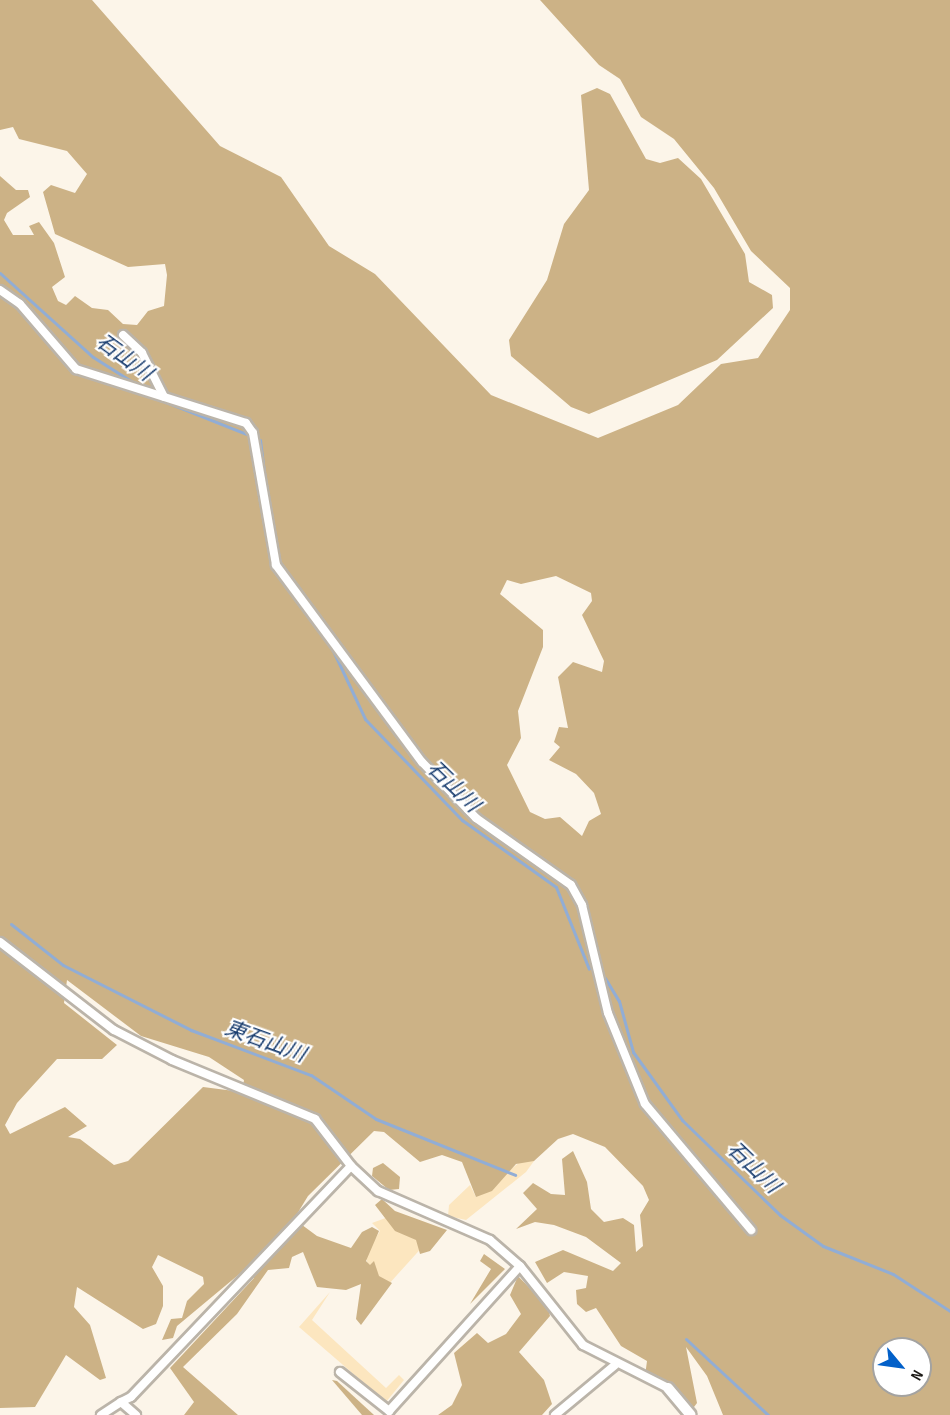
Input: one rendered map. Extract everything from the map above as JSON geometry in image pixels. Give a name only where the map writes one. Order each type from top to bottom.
[{"type":"street","points":[[0,290],[20,304],[76,369],[236,418],[253,434],[276,565],[422,762],[476,818],[558,871],[571,885],[582,904],[608,1013],[645,1104],[751,1230]]},
{"type":"street","points":[[123,335],[142,353],[164,397]]},
{"type":"street","points":[[0,942],[114,1030],[172,1060],[315,1119],[351,1166],[378,1191],[490,1240],[520,1266],[573,1335],[615,1365],[668,1389],[691,1415]]},
{"type":"street","points":[[101,1415],[131,1397],[351,1166]]},
{"type":"street","points":[[340,1372],[389,1411],[520,1266]]},
{"type":"street","points":[[555,1415],[615,1365]]},
{"type":"street","points":[[121,1401],[136,1415]]},
{"type":"shaded area","points":[[0,0],[92,0],[220,146],[281,177],[329,246],[375,274],[491,395],[598,438],[678,405],[721,364],[758,358],[790,310],[790,288],[751,251],[714,188],[674,139],[641,117],[620,79],[599,65],[540,0],[950,0],[950,1415],[723,1415],[707,1376],[686,1347],[697,1403],[691,1411],[645,1376],[647,1361],[621,1346],[596,1308],[586,1312],[577,1304],[576,1290],[586,1288],[588,1276],[564,1272],[547,1283],[535,1262],[563,1250],[613,1271],[621,1263],[586,1237],[554,1225],[535,1222],[516,1229],[537,1209],[523,1193],[533,1183],[551,1194],[565,1195],[562,1159],[573,1151],[587,1182],[591,1209],[604,1222],[623,1218],[634,1225],[636,1252],[643,1246],[640,1215],[649,1200],[643,1186],[605,1147],[573,1134],[558,1139],[534,1161],[516,1164],[492,1191],[476,1197],[462,1162],[442,1155],[420,1162],[384,1132],[374,1131],[308,1196],[294,1219],[317,1236],[351,1248],[362,1232],[372,1227],[379,1231],[366,1261],[370,1265],[374,1261],[379,1276],[392,1283],[361,1325],[356,1319],[361,1284],[346,1290],[317,1287],[303,1252],[292,1257],[289,1268],[268,1270],[237,1314],[183,1367],[238,1415],[184,1415],[194,1402],[170,1368],[254,1278],[243,1271],[177,1326],[173,1338],[162,1340],[171,1319],[182,1318],[187,1301],[204,1284],[203,1277],[158,1255],[152,1267],[163,1286],[163,1306],[156,1324],[143,1329],[77,1287],[74,1307],[90,1325],[106,1378],[100,1380],[66,1355],[35,1407],[0,1408],[0,176],[16,190],[28,190],[30,197],[7,213],[4,220],[13,235],[34,235],[29,226],[39,222],[54,243],[65,277],[52,287],[58,301],[66,305],[75,296],[92,308],[108,310],[123,324],[137,325],[148,311],[164,306],[167,275],[165,264],[128,267],[55,234],[43,192],[51,185],[75,193],[87,174],[67,151],[19,139],[13,127],[0,130]],"holes":[[[556,576],[591,593],[592,601],[582,615],[604,661],[602,672],[573,662],[558,677],[568,728],[559,727],[554,742],[560,747],[549,760],[576,774],[594,793],[601,814],[589,821],[582,836],[560,817],[545,819],[530,812],[507,765],[521,738],[518,711],[543,647],[543,630],[500,594],[507,580],[521,584]],[[67,980],[141,1036],[209,1057],[244,1080],[242,1092],[203,1087],[128,1161],[114,1165],[80,1139],[68,1137],[87,1126],[65,1107],[10,1134],[5,1125],[17,1103],[57,1059],[102,1059],[117,1045],[64,1003]]]},
{"type":"shaded area","points":[[597,88],[610,94],[646,159],[660,163],[678,158],[701,179],[745,254],[749,282],[772,295],[773,308],[717,360],[589,414],[571,407],[511,356],[509,340],[547,280],[564,224],[589,190],[581,95]]},
{"type":"shaded area","points":[[525,1158],[534,1161],[526,1172],[466,1220],[448,1216],[449,1205],[470,1185],[476,1197]]},
{"type":"shaded area","points":[[383,1163],[400,1177],[399,1189],[389,1190],[372,1176],[373,1168]]},
{"type":"shaded area","points":[[382,1199],[395,1211],[447,1230],[430,1251],[420,1254],[416,1240],[395,1231],[375,1205]]},
{"type":"shaded area","points":[[391,1216],[435,1233],[378,1296],[365,1255],[380,1231],[372,1223]]},
{"type":"shaded area","points":[[484,1254],[505,1269],[470,1304],[491,1269],[480,1261]]},
{"type":"shaded area","points":[[518,1276],[548,1307],[550,1316],[519,1352],[544,1380],[552,1404],[542,1415],[438,1415],[452,1405],[462,1385],[454,1353],[477,1333],[488,1343],[506,1334],[521,1314],[510,1295]]},
{"type":"shaded area","points":[[330,1292],[312,1320],[386,1388],[399,1375],[404,1380],[386,1402],[299,1327]]},
{"type":"shaded area","points":[[332,1380],[337,1381],[374,1415],[362,1415]]},
{"type":"waterway","name":"石山川","points":[[0,273],[93,357],[142,388]]},
{"type":"waterway","name":"石山川","points":[[151,396],[249,435]]},
{"type":"waterway","name":"石山川","points":[[260,440],[265,480]]},
{"type":"waterway","name":"石山川","points":[[285,570],[300,589]]},
{"type":"waterway","name":"石山川","points":[[329,642],[365,719],[462,820],[556,887],[589,969]]},
{"type":"waterway","name":"東石山川","points":[[11,924],[63,965],[191,1030],[311,1075],[376,1119],[515,1175]]},
{"type":"waterway","name":"石山川","points":[[605,978],[619,1001],[633,1052],[682,1120],[780,1215],[823,1246],[893,1274],[950,1311]]},
{"type":"waterway","name":"東石山川","points":[[686,1339],[768,1415]]}]
